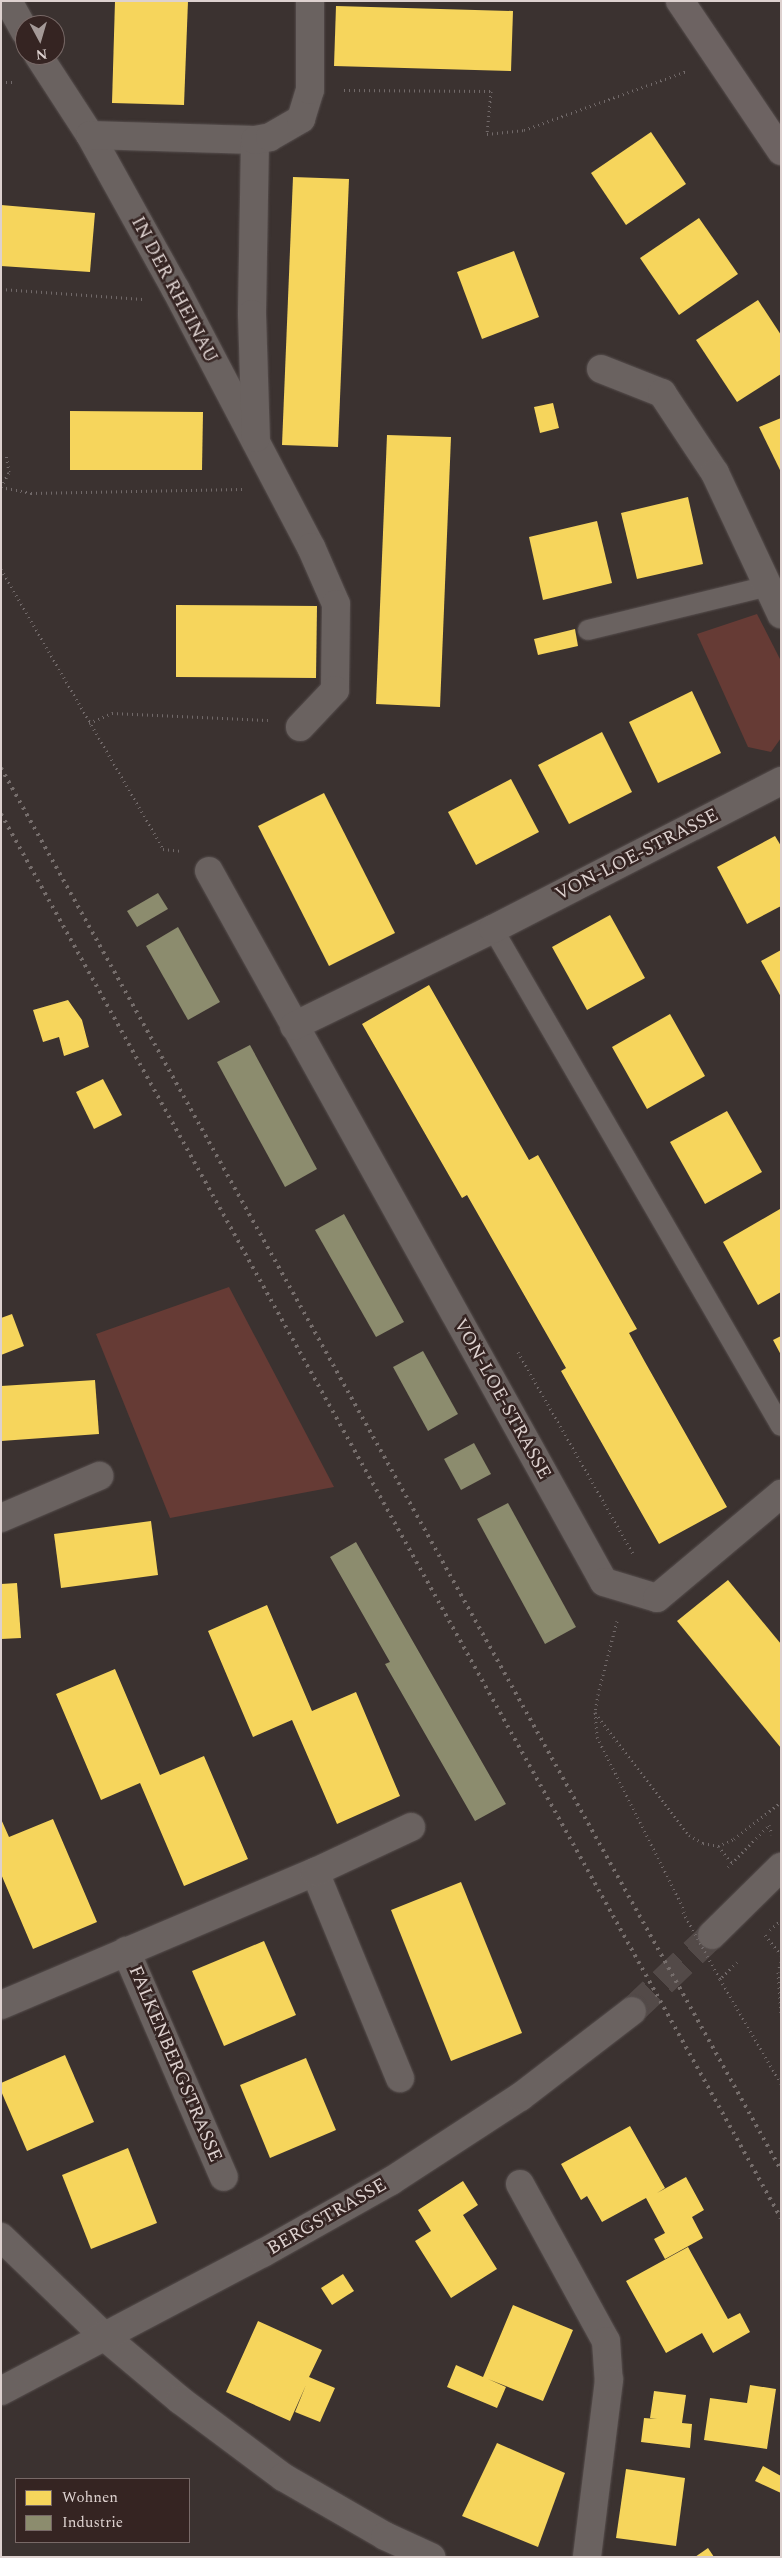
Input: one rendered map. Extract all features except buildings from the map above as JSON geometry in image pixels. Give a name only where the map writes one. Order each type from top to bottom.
[{"type":"main road","points":[[680,1],[781,151]]},
{"type":"street","points":[[8,1],[16,15]]},
{"type":"street","points":[[90,135],[255,140],[270,137],[301,119],[310,90],[310,1]]},
{"type":"street","name":"IN DER RHEINAU","points":[[44,65],[90,135],[176,290],[278,486],[336,604],[335,690],[300,727]]},
{"type":"street","name":"IN DER RHEINAU","points":[[255,140],[252,314],[257,445]]},
{"type":"street","points":[[600,370],[662,393],[715,473],[781,614]]},
{"type":"street","name":"VON-LOE-STRASSE","points":[[294,1026],[493,929],[781,781]]},
{"type":"street","name":"VON-LOE-STRASSE","points":[[209,871],[604,1582],[625,1590],[657,1598],[781,1494]]},
{"type":"street","points":[[1,1518],[99,1476]]},
{"type":"street","name":"FALKENBERGSTRASSE","points":[[1,2005],[126,1950],[315,1872],[412,1828]]},
{"type":"street","points":[[712,1936],[781,1868]]},
{"type":"street","points":[[315,1872],[400,2078]]},
{"type":"street","name":"FALKENBERGSTRASSE","points":[[126,1950],[224,2177]]},
{"type":"street","name":"BERGSTRASSE","points":[[1,2391],[263,2254],[391,2181],[520,2097],[632,2011]]},
{"type":"street","points":[[520,2184],[606,2341],[609,2380],[587,2557]]},
{"type":"street","points":[[1,2238],[104,2336],[180,2400],[283,2478],[385,2536],[432,2557]]},
{"type":"lane","points":[[588,630],[768,586]]},
{"type":"lane","points":[[493,929],[781,1426]]},
{"type":"path","points":[[310,90],[490,91],[488,134],[524,130],[718,60]]},
{"type":"path","points":[[1,289],[141,300],[176,290]]},
{"type":"path","points":[[6,454],[9,472],[1,487],[30,493],[278,486]]},
{"type":"path","points":[[89,723],[112,713],[150,717],[262,718],[300,727]]},
{"type":"path","points":[[625,1590],[595,1712],[597,1737],[683,1912],[781,2084]]},
{"type":"path","points":[[595,1712],[689,1835],[718,1846],[732,1863]]},
{"type":"path","points":[[718,1846],[734,1839],[781,1802]]},
{"type":"path","points":[[765,1934],[781,1955]]},
{"type":"path","points":[[781,1962],[778,1972],[781,2015]]},
{"type":"shaded area","points":[[757,614],[781,661],[781,738],[771,752],[748,747],[697,634]]},
{"type":"shaded area","points":[[229,1287],[334,1487],[170,1518],[96,1334]]},
{"type":"tunnel","points":[[632,2011],[712,1935]]},
{"type":"railway","points":[[1,768],[781,2170]]},
{"type":"railway","points":[[1,814],[781,2218]]}]
